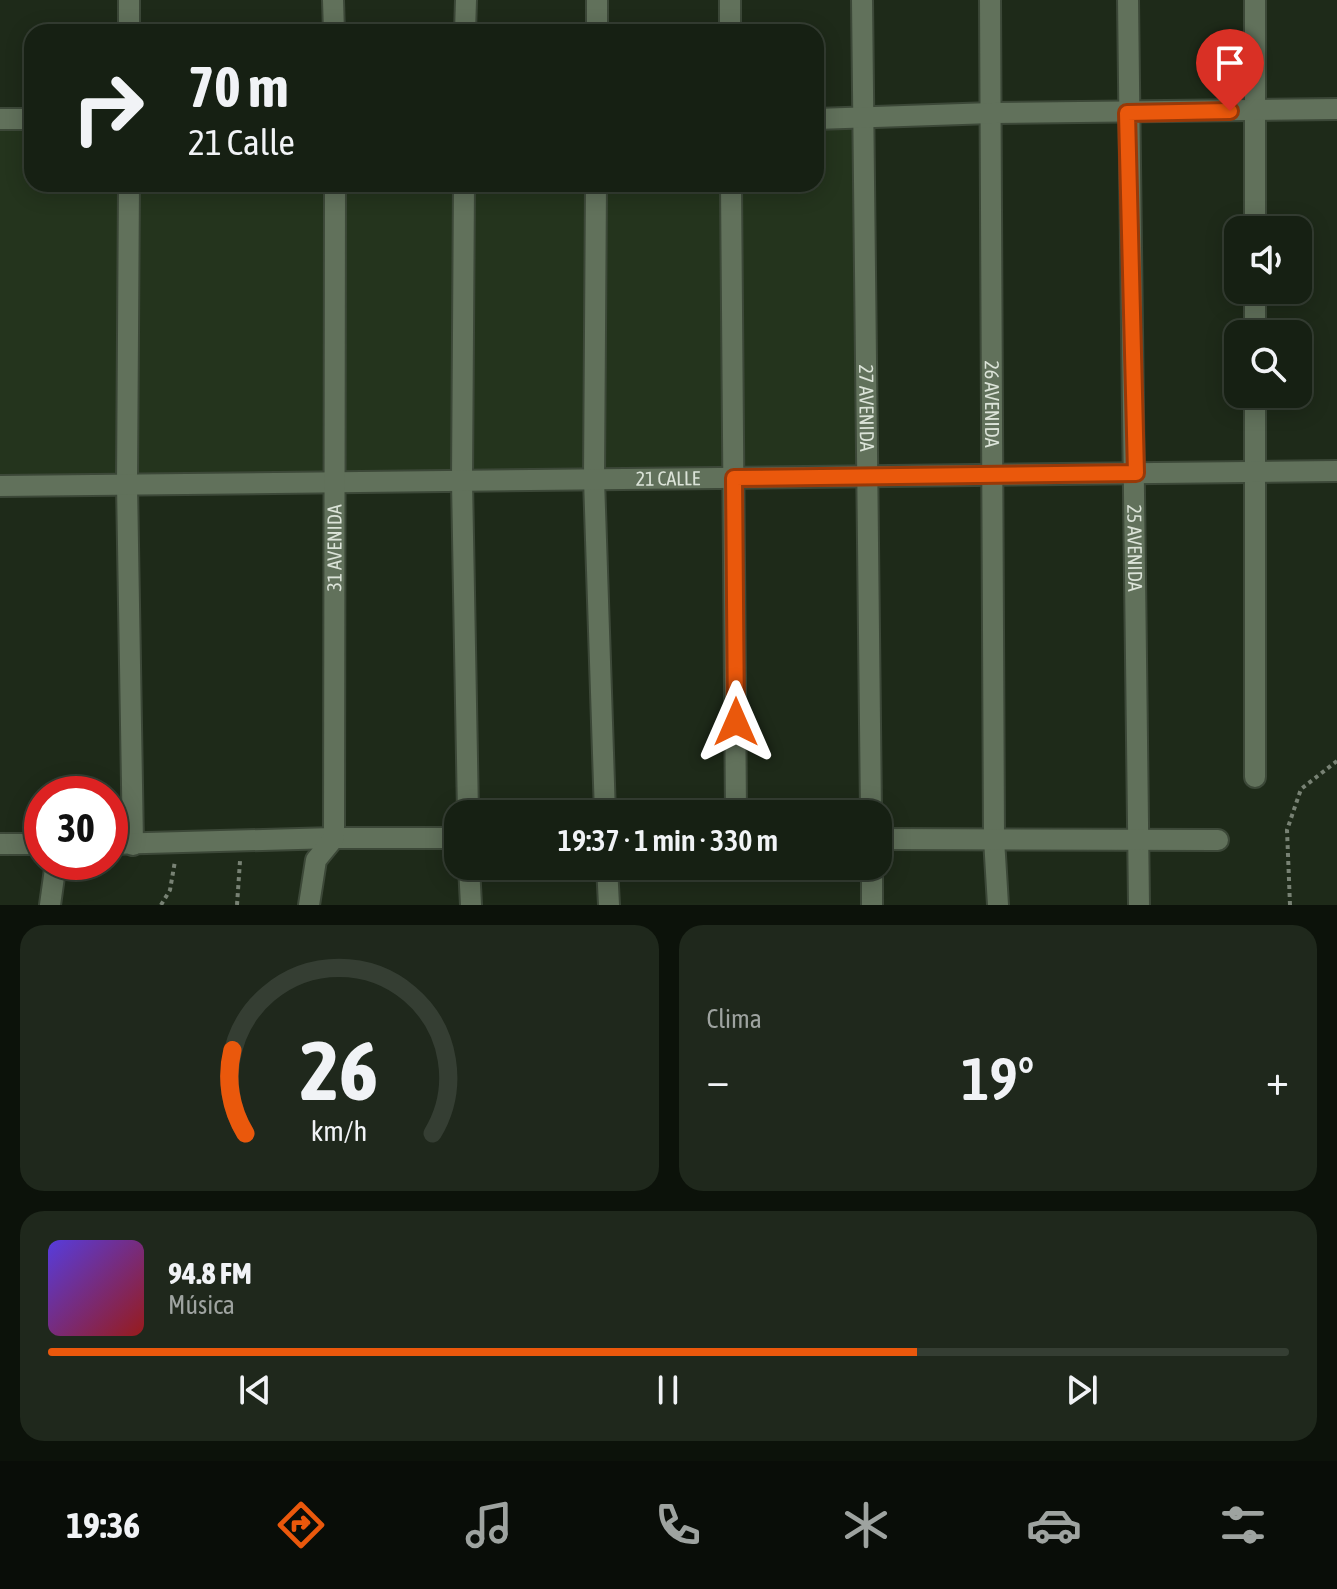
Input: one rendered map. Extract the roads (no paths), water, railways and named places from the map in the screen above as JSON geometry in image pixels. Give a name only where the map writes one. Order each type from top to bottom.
[{"type":"street","points":[[129,0],[129,24]]},
{"type":"street","points":[[333,0],[334,24]]},
{"type":"street","points":[[465,24],[466,0]]},
{"type":"street","points":[[597,0],[597,24]]},
{"type":"street","points":[[730,0],[730,24]]},
{"type":"street","name":"27 AVENIDA","points":[[862,0],[871,800]]},
{"type":"street","name":"26 AVENIDA","points":[[990,0],[994,839],[998,905]]},
{"type":"street","name":"25 AVENIDA","points":[[1128,0],[1139,905]]},
{"type":"street","points":[[1255,0],[1255,216]]},
{"type":"street","points":[[824,119],[992,113],[1337,109]]},
{"type":"street","points":[[0,119],[24,119]]},
{"type":"street","points":[[129,192],[127,484],[133,845]]},
{"type":"street","name":"31 AVENIDA","points":[[334,838],[335,192]]},
{"type":"street","points":[[464,192],[462,481],[468,800]]},
{"type":"street","points":[[596,192],[594,479],[605,800]]},
{"type":"street","points":[[731,192],[736,800]]},
{"type":"street","points":[[1255,408],[1255,777]]},
{"type":"street","name":"21 CALLE","points":[[0,486],[1337,471]]},
{"type":"street","points":[[309,905],[316,860],[334,838]]},
{"type":"street","points":[[128,845],[444,838]]},
{"type":"street","points":[[892,839],[1218,840]]},
{"type":"street","points":[[0,844],[24,844]]},
{"type":"street","points":[[50,905],[53,880]]},
{"type":"street","points":[[470,880],[471,905]]},
{"type":"street","points":[[608,880],[609,905]]},
{"type":"street","points":[[872,880],[872,905]]}]
